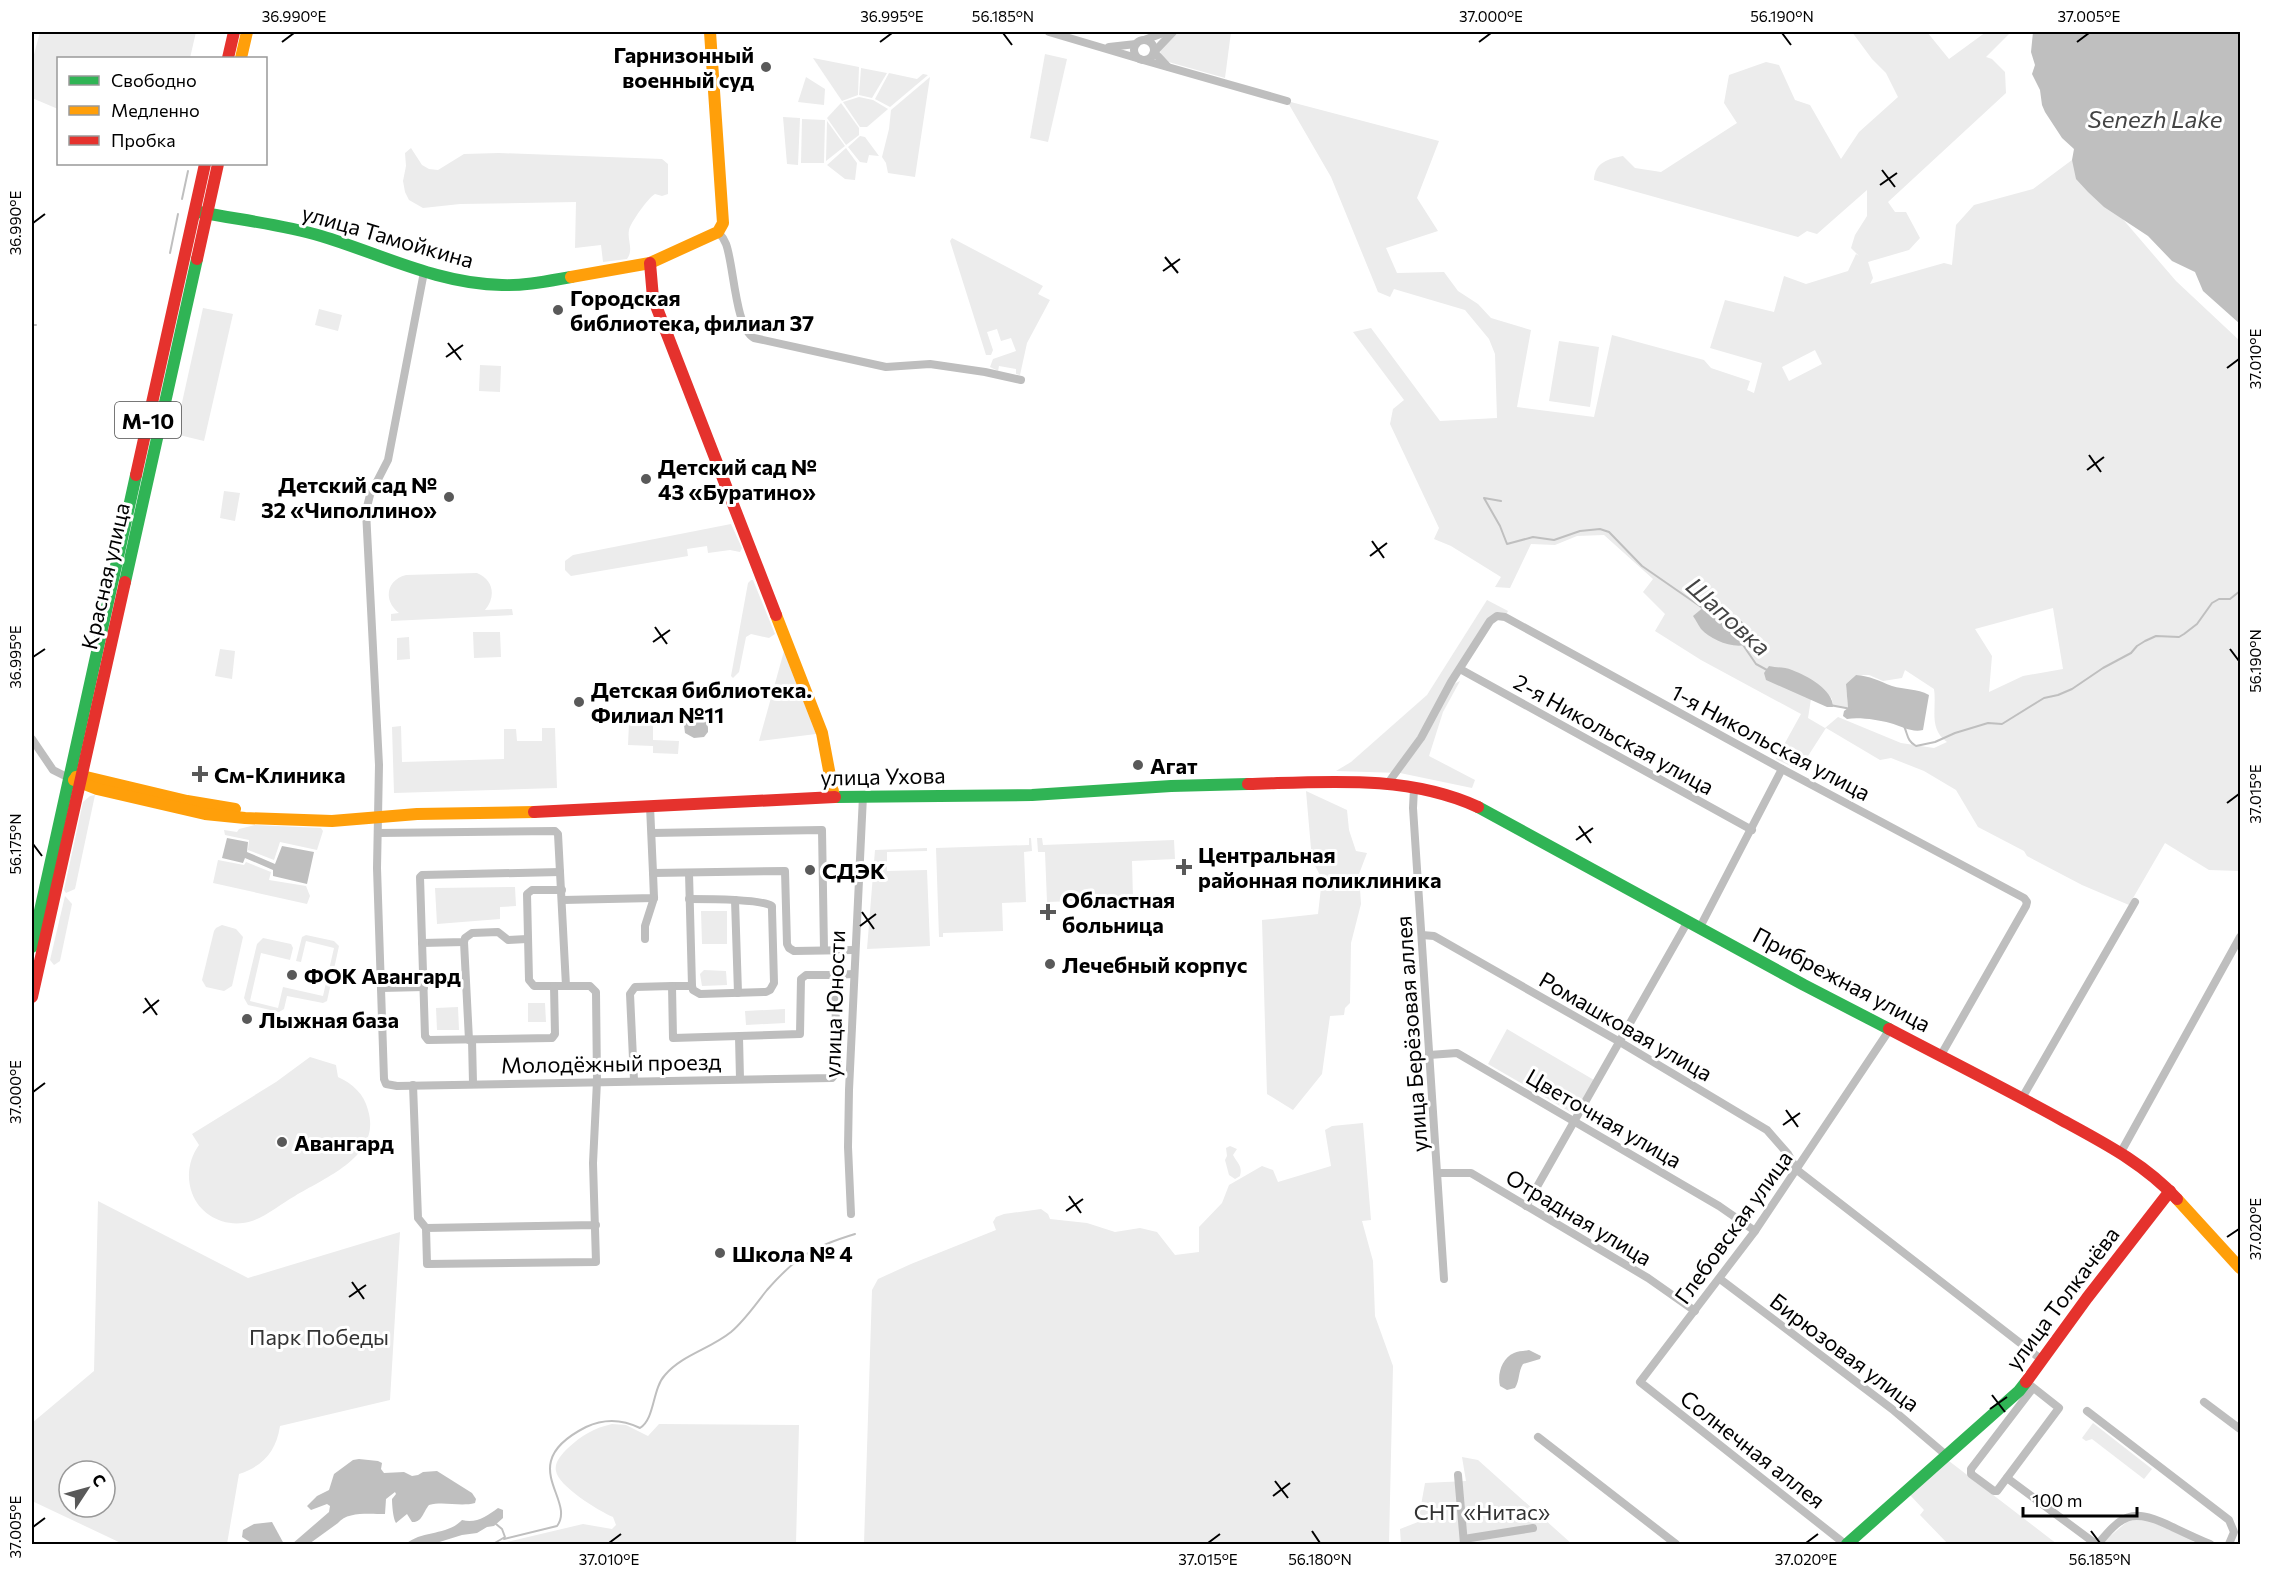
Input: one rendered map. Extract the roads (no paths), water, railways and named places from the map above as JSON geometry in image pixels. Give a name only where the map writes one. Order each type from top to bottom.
[{"type":"main road","points":[[228,57],[234,32]]},
{"type":"main road","points":[[241,57],[247,32]]},
{"type":"main road","points":[[710,32],[723,211],[723,223],[714,234]]},
{"type":"main road","name":"Красная улица","points":[[32,947],[77,779],[205,165]]},
{"type":"main road","name":"Красная улица","points":[[32,997],[75,805],[77,779],[89,744],[218,165]]},
{"type":"main road","name":"улица Тамойкина","points":[[194,210],[315,235],[424,272],[492,285],[513,286],[650,263],[714,234]]},
{"type":"main road","points":[[650,263],[653,298],[822,733],[834,797]]},
{"type":"main road","points":[[75,805],[99,784],[90,760],[89,744]]},
{"type":"main road","name":"улица Ухова","points":[[77,779],[187,810],[236,817],[332,821],[379,816],[834,797],[1032,795],[1162,786],[1281,782],[1388,783]]},
{"type":"main road","name":"Прибрежная улица","points":[[1388,783],[1436,792],[1466,801],[1492,813],[1804,985],[1941,1055],[2121,1152],[2145,1168],[2170,1191],[2241,1269]]},
{"type":"main road","name":"улица Толкачёва","points":[[1846,1545],[2029,1384],[2042,1360],[2092,1290],[2170,1191]]},
{"type":"street","points":[[1049,32],[1102,46],[1170,69],[1287,101]]},
{"type":"street","points":[[1102,46],[1140,42],[1166,32]]},
{"type":"street","points":[[1141,60],[1149,59],[1173,32]]},
{"type":"street","points":[[1140,42],[1152,44],[1154,52],[1170,69]]},
{"type":"street","points":[[1140,42],[1134,52],[1141,60]]},
{"type":"street","points":[[714,234],[726,243],[743,319],[748,334],[754,338],[886,367],[930,364],[1021,380]]},
{"type":"street","points":[[424,272],[388,460],[370,495],[366,511],[377,708],[381,988],[424,987]]},
{"type":"street","name":"1-я Никольская улица","points":[[1460,669],[1490,621],[1497,616],[1505,617],[1782,769],[2021,896],[2027,902],[1941,1055]]},
{"type":"street","points":[[1388,783],[1421,738],[1460,669]]},
{"type":"street","name":"2-я Никольская улица","points":[[1460,669],[1752,830]]},
{"type":"street","points":[[32,739],[53,770],[77,779]]},
{"type":"street","points":[[1700,927],[1782,769]]},
{"type":"street","name":"улица Берёзовая аллея","points":[[1414,788],[1413,808],[1444,1279]]},
{"type":"street","name":"улица Юности","points":[[851,1214],[848,1147],[854,950],[863,796]]},
{"type":"street","points":[[645,939],[645,926],[654,898],[651,806]]},
{"type":"street","points":[[378,833],[553,830],[558,834],[567,986]]},
{"type":"street","points":[[652,833],[822,830],[824,950]]},
{"type":"street","points":[[653,873],[785,871],[789,948],[794,951],[854,950]]},
{"type":"street","points":[[554,986],[555,1034],[552,1038],[430,1041],[426,1038],[421,875],[560,872]]},
{"type":"street","points":[[688,873],[692,986],[693,990],[700,994],[766,992],[772,987],[771,906],[764,902],[689,899]]},
{"type":"street","points":[[412,1085],[418,1218],[426,1228],[427,1264],[596,1262],[593,1163],[597,1081],[596,992],[590,986],[534,986],[530,982],[527,939],[528,892],[562,890]]},
{"type":"street","points":[[562,900],[654,898]]},
{"type":"street","points":[[735,900],[738,993]]},
{"type":"street","points":[[2022,1098],[2134,902]]},
{"type":"street","points":[[1526,1206],[1688,921]]},
{"type":"street","points":[[473,1083],[465,938],[472,933],[498,932],[508,940],[527,939]]},
{"type":"street","name":"Ромашковая улица","points":[[1422,935],[1434,936],[1620,1042],[1767,1131],[1788,1154],[1797,1170],[2042,1360]]},
{"type":"street","points":[[2121,1152],[2241,937]]},
{"type":"street","points":[[422,943],[464,942]]},
{"type":"street","points":[[672,986],[673,1038],[800,1034],[801,979],[806,975],[853,974]]},
{"type":"street","name":"Молодёжный проезд","points":[[381,988],[386,1084],[832,1078],[838,1070],[834,975]]},
{"type":"street","points":[[634,1080],[630,994],[632,989],[640,985],[692,986]]},
{"type":"street","name":"Глебовская улица","points":[[1640,1382],[1755,1231],[1890,1029]]},
{"type":"street","points":[[739,1037],[740,1079]]},
{"type":"street","name":"Цветочная улица","points":[[1429,1055],[1457,1053],[1719,1206],[1755,1231]]},
{"type":"street","name":"Отрадная улица","points":[[1438,1173],[1471,1173],[1648,1278],[1695,1311]]},
{"type":"street","points":[[426,1228],[596,1225]]},
{"type":"street","name":"Бирюзовая улица","points":[[1720,1279],[1892,1409],[1946,1455]]},
{"type":"street","name":"Солнечная аллея","points":[[1640,1382],[1846,1545]]},
{"type":"street","points":[[2029,1384],[2059,1408],[1995,1492],[1970,1472],[2029,1384]]},
{"type":"street","points":[[2204,1402],[2241,1429]]},
{"type":"street","points":[[2087,1411],[2229,1520],[2234,1532],[2229,1545]]},
{"type":"street","points":[[1538,1437],[1676,1545]]},
{"type":"street","points":[[1458,1475],[1464,1542],[1533,1528]]},
{"type":"street","points":[[2007,1478],[2097,1545],[2118,1523],[2129,1517],[2142,1515],[2210,1545]]},
{"type":"water","name":"Senezh Lake","points":[[2033,32],[2240,32],[2240,324],[2203,291],[2195,272],[2172,261],[2148,236],[2104,207],[2076,179],[2072,160],[2074,149],[2062,138],[2045,112],[2040,90],[2032,74],[2035,65],[2031,52]]},
{"type":"water","points":[[1705,606],[1735,617],[1757,638],[1751,643],[1737,646],[1721,642],[1706,634],[1693,616]]},
{"type":"water","points":[[1769,666],[1789,669],[1812,680],[1829,694],[1833,707],[1827,707],[1766,680],[1764,673]]},
{"type":"water","points":[[1856,675],[1929,695],[1923,730],[1911,730],[1875,720],[1847,719],[1843,716],[1844,711],[1848,708],[1846,684]]},
{"type":"water","points":[[688,712],[700,714],[706,720],[708,732],[704,737],[694,738],[685,733],[683,717]]},
{"type":"water","points":[[227,838],[248,842],[247,852],[275,864],[282,846],[314,852],[307,884],[273,876],[273,870],[245,858],[243,863],[222,858]]},
{"type":"water","points":[[1529,1350],[1541,1356],[1540,1359],[1523,1364],[1515,1388],[1507,1390],[1500,1386],[1500,1372],[1506,1359],[1516,1352]]},
{"type":"water","points":[[353,1460],[382,1463],[381,1469],[384,1473],[404,1472],[412,1476],[437,1471],[472,1493],[476,1499],[475,1503],[429,1505],[418,1521],[412,1522],[407,1514],[396,1523],[392,1501],[395,1492],[386,1499],[385,1514],[360,1514],[347,1517],[309,1544],[292,1544],[329,1512],[330,1506],[327,1504],[311,1510],[307,1506],[317,1496],[329,1490],[334,1474]]},
{"type":"water","points":[[498,1508],[503,1510],[503,1518],[494,1526],[477,1533],[433,1544],[406,1544],[419,1537],[449,1529],[462,1520],[472,1521],[481,1518]]},
{"type":"water","points":[[272,1522],[284,1544],[253,1544],[242,1537],[243,1530],[254,1524]]},
{"type":"waterway","points":[[182,199],[188,171]]},
{"type":"waterway","points":[[170,253],[178,214]]},
{"type":"waterway","name":"Шаповка","points":[[1501,501],[1484,498],[1507,544],[1533,537],[1554,540],[1580,531],[1600,529],[1609,532],[1642,566],[1704,609]]},
{"type":"waterway","name":"Шаповка","points":[[1904,726],[1909,740],[1916,746],[1935,742],[1988,723],[2002,724],[2044,698],[2072,689],[2131,653],[2145,641],[2156,636],[2179,637],[2197,624],[2212,603],[2219,599],[2230,599],[2240,591]]},
{"type":"waterway","name":"Шаповка","points":[[1743,645],[1756,664],[1767,670]]},
{"type":"waterway","name":"Шаповка","points":[[1830,705],[1851,709]]},
{"type":"waterway","points":[[504,1539],[557,1526],[561,1516],[560,1504],[550,1467],[553,1454],[565,1441],[586,1427],[600,1422],[620,1421],[640,1428],[648,1418],[661,1381],[672,1368],[731,1332],[777,1279],[796,1261],[816,1249],[855,1234]]},
{"type":"waterway","points":[[493,1544],[505,1537],[502,1529],[496,1524]]},
{"type":"place","name":"Гарнизонный военный суд","points":[[766,67]]},
{"type":"place","name":"Городская библиотека, филиал 37","points":[[558,310]]},
{"type":"place","name":"Детский сад № 43 «Буратино»","points":[[646,479]]},
{"type":"place","name":"Детский сад № 32 «Чиполлино»","points":[[449,497]]},
{"type":"place","name":"Детская библиотека. Филиал №11","points":[[579,702]]},
{"type":"place","name":"Агат","points":[[1138,765]]},
{"type":"place","name":"См-Клиника","points":[[200,774]]},
{"type":"place","name":"Центральная районная поликлиника","points":[[1184,867]]},
{"type":"place","name":"СДЭК","points":[[810,870]]},
{"type":"place","name":"Областная больница","points":[[1048,912]]},
{"type":"place","name":"Лечебный корпус","points":[[1050,964]]},
{"type":"place","name":"ФОК Авангард","points":[[292,975]]},
{"type":"place","name":"Лыжная база","points":[[247,1019]]},
{"type":"place","name":"Авангард","points":[[282,1142]]},
{"type":"place","name":"Школа № 4","points":[[720,1253]]},
{"type":"park label","name":"Парк Победы","points":[[319,1336]]},
{"type":"park label","name":"СНТ «Нитас»","points":[[1482,1511]]}]
